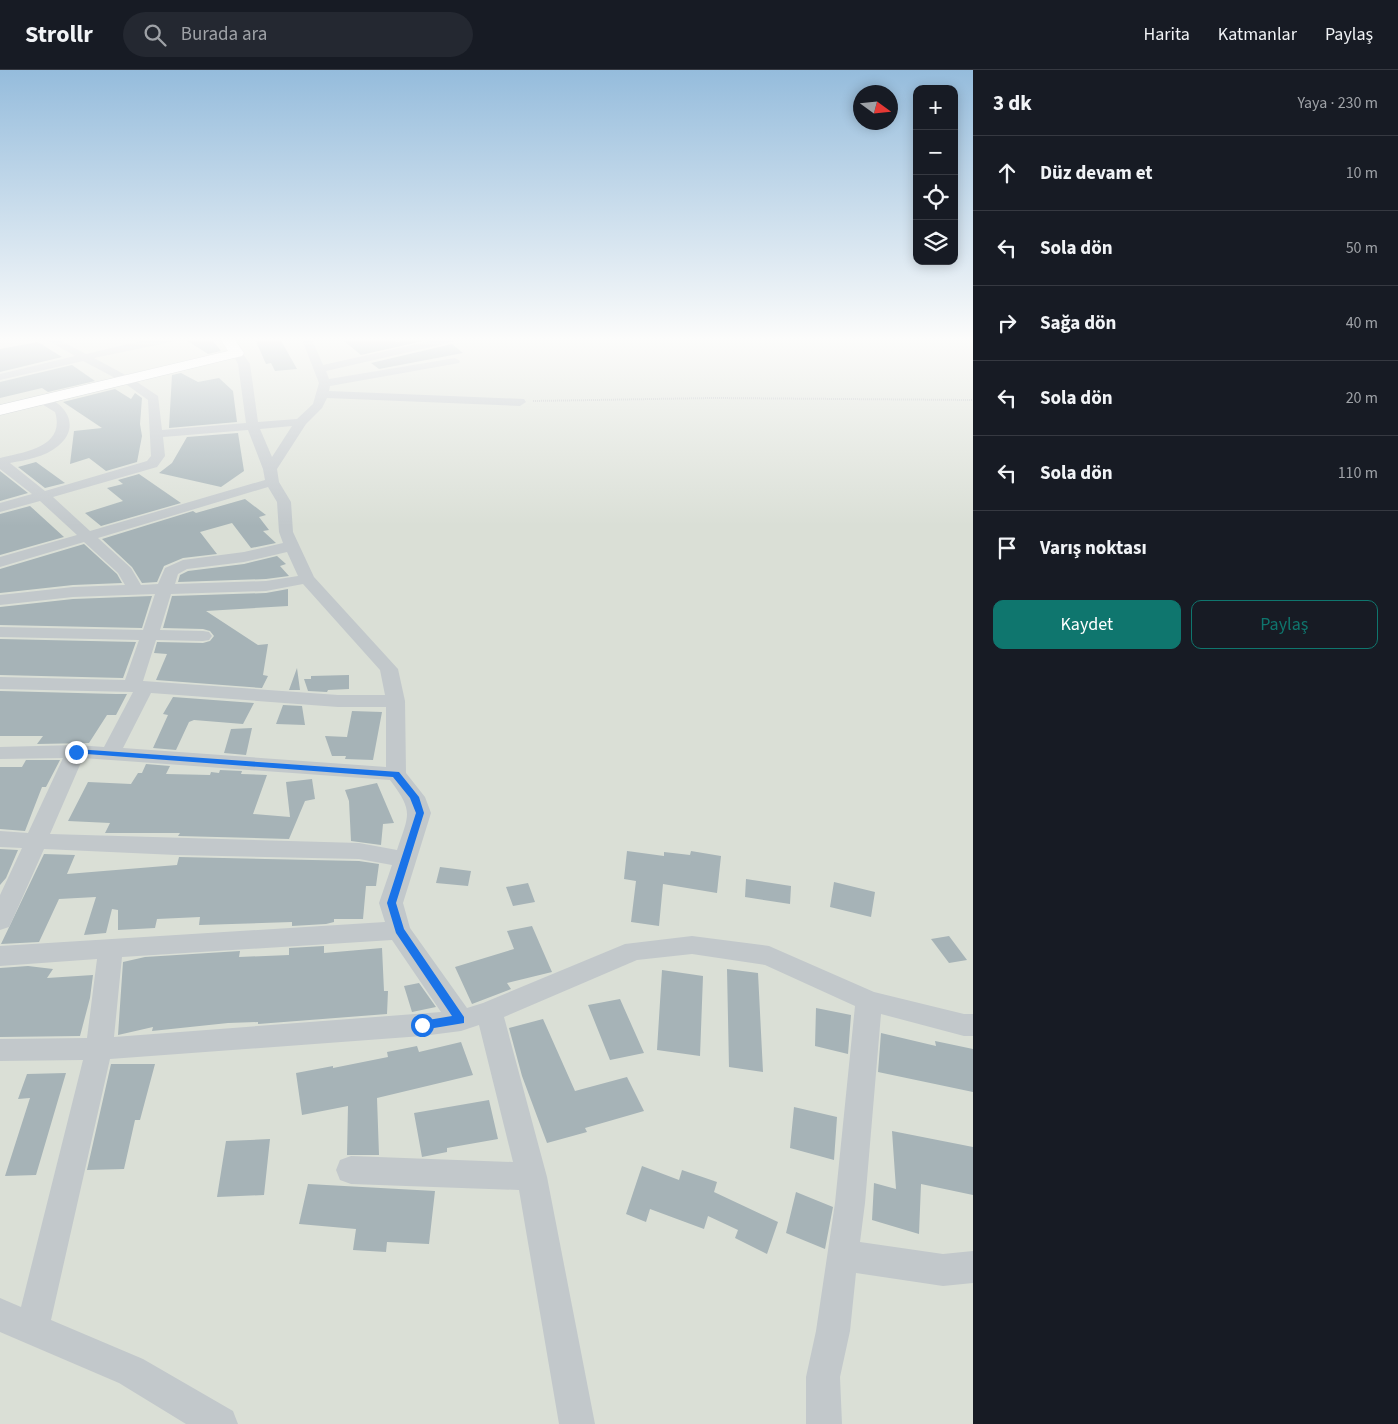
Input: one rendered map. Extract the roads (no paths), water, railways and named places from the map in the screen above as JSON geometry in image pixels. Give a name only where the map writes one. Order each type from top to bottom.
[{"type":"street","points":[[0,410],[43,400]]},
{"type":"street","points":[[0,462],[46,448],[58,442],[64,428],[60,410],[44,400]]},
{"type":"street","points":[[0,508],[152,464],[158,456],[154,400]]},
{"type":"street","points":[[249,400],[252,425],[271,475],[284,502],[286,532],[307,579],[389,669],[396,701],[396,774],[414,797],[420,813],[391,903],[399,930],[475,1016],[532,1177],[577,1424]]},
{"type":"street","points":[[0,562],[271,475],[301,422],[318,405],[320,400]]},
{"type":"street","points":[[493,400],[520,402]]},
{"type":"street","points":[[155,434],[301,422]]},
{"type":"street","points":[[0,462],[43,496],[125,571],[135,589]]},
{"type":"street","points":[[110,754],[138,687],[150,635],[166,589],[169,574],[178,566],[244,557],[292,546]]},
{"type":"street","points":[[0,600],[135,589],[266,586],[307,579]]},
{"type":"street","points":[[0,632],[203,636]]},
{"type":"street","points":[[0,683],[138,687],[338,701],[396,701]]},
{"type":"street","points":[[0,753],[76,752],[396,774]]},
{"type":"street","points":[[0,921],[76,752]]},
{"type":"street","points":[[0,839],[176,847],[359,851],[405,859]]},
{"type":"street","points":[[0,956],[399,930]]},
{"type":"street","points":[[0,1050],[99,1049],[422,1025],[475,1016],[634,951],[692,945],[769,956],[869,1001],[964,1025],[973,1025]]},
{"type":"street","points":[[32,1330],[99,1049],[112,948]]},
{"type":"street","points":[[824,1424],[823,1377],[834,1331],[842,1254],[850,1203],[869,1001]]},
{"type":"street","points":[[351,1170],[532,1177]]},
{"type":"street","points":[[842,1254],[943,1270],[973,1267]]},
{"type":"street","points":[[0,1315],[131,1371],[220,1424]]}]
